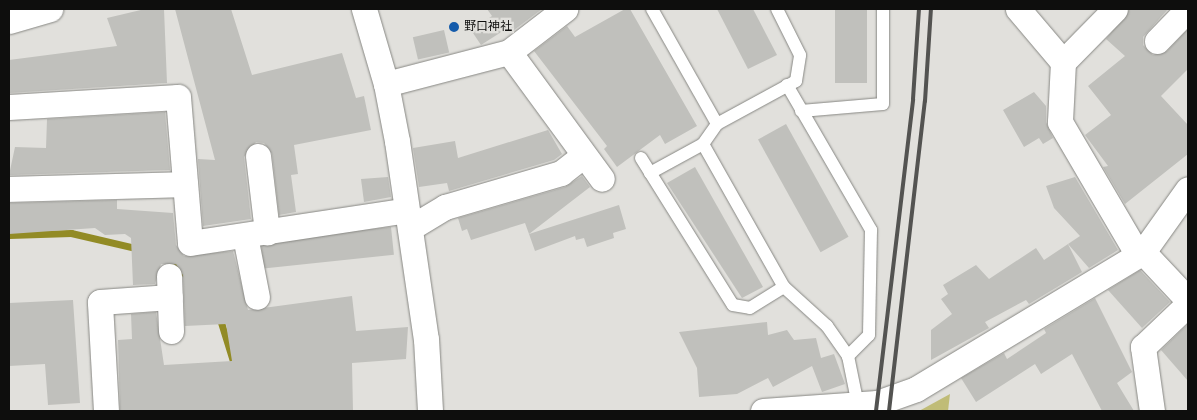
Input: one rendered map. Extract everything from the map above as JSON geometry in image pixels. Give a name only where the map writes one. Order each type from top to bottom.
[{"type":"street","points":[[9,21],[50,9]]},
{"type":"street","points":[[364,9],[386,84],[426,339],[430,411]]},
{"type":"street","points":[[386,84],[509,52],[565,9]]},
{"type":"street","points":[[1018,9],[1063,62]]},
{"type":"street","points":[[1115,9],[1063,62],[1060,122],[1140,253],[1188,300]]},
{"type":"street","points":[[1157,41],[1188,9]]},
{"type":"street","points":[[509,52],[583,156],[602,179]]},
{"type":"street","points":[[9,107],[178,98],[190,244],[256,234],[408,219],[561,173],[583,156]]},
{"type":"street","points":[[256,297],[258,156]]},
{"type":"street","points":[[9,189],[186,184]]},
{"type":"street","points":[[764,411],[852,408],[890,400],[916,389],[1140,253],[1188,189]]},
{"type":"street","points":[[106,411],[100,302],[169,286],[171,331]]},
{"type":"street","points":[[1152,411],[1142,347],[1188,304]]},
{"type":"lane","points":[[652,9],[716,124]]},
{"type":"lane","points":[[650,173],[702,144],[716,124],[796,81],[800,55],[776,9]]},
{"type":"lane","points":[[801,111],[883,104],[883,9]]},
{"type":"lane","points":[[787,86],[871,230],[869,335],[848,356]]},
{"type":"lane","points":[[702,144],[784,287],[827,326],[848,356],[852,408]]},
{"type":"lane","points":[[641,158],[733,305],[750,308],[784,287]]},
{"type":"shaded area","points":[[950,394],[948,411],[919,411]]},
{"type":"building","points":[[145,9],[164,9],[167,83],[9,93],[9,60],[117,46],[107,18]]},
{"type":"building","points":[[175,9],[231,9],[252,75],[342,53],[356,98],[364,96],[371,130],[294,145],[298,174],[291,175],[296,212],[279,215],[272,154],[264,143],[256,142],[244,157],[251,219],[203,226],[198,159],[215,160]]},
{"type":"building","points":[[487,9],[542,9],[510,33],[506,29],[481,45],[471,30],[492,16]]},
{"type":"building","points":[[625,9],[630,9],[697,126],[665,144],[660,135],[617,167],[604,149],[607,146],[534,51],[567,26],[575,37]]},
{"type":"building","points":[[717,9],[753,9],[777,55],[748,69]]},
{"type":"building","points":[[835,9],[867,9],[867,83],[835,83]]},
{"type":"building","points":[[1130,9],[1168,9],[1143,37],[1143,45],[1153,55],[1167,51],[1188,29],[1188,69],[1161,96],[1188,125],[1188,154],[1125,204],[1103,167],[1108,166],[1085,135],[1111,115],[1088,86],[1125,56],[1106,39]]},
{"type":"building","points":[[444,30],[449,52],[418,60],[413,37]]},
{"type":"building","points":[[1034,92],[1046,106],[1046,122],[1053,138],[1043,144],[1039,138],[1024,147],[1003,110]]},
{"type":"building","points":[[165,112],[170,170],[9,175],[15,147],[46,148],[47,119]]},
{"type":"building","points":[[786,124],[849,237],[821,252],[758,140]]},
{"type":"building","points":[[548,130],[562,154],[554,160],[449,191],[447,183],[419,187],[413,148],[455,141],[458,158]]},
{"type":"building","points":[[695,167],[763,287],[742,298],[667,183]]},
{"type":"building","points":[[582,176],[590,187],[529,234],[525,223],[471,240],[467,229],[462,231],[458,218],[565,187]]},
{"type":"building","points":[[388,177],[391,197],[364,202],[361,179]]},
{"type":"building","points":[[1075,177],[1118,250],[1089,268],[1068,244],[1080,236],[1054,208],[1046,186]]},
{"type":"building","points":[[117,200],[117,209],[173,213],[176,245],[184,256],[233,251],[248,310],[352,296],[356,331],[408,327],[406,359],[352,363],[353,411],[120,411],[118,340],[132,339],[131,314],[156,312],[164,365],[232,361],[226,324],[185,326],[183,275],[176,264],[161,264],[155,284],[133,285],[131,238],[125,234],[105,235],[95,228],[9,234],[9,203]]},
{"type":"building","points":[[619,205],[626,229],[613,233],[614,238],[587,247],[584,238],[576,240],[575,236],[535,251],[529,234]]},
{"type":"building","points":[[391,227],[394,255],[264,269],[261,241]]},
{"type":"building","points":[[1068,244],[1082,272],[1029,304],[1026,300],[985,322],[989,328],[931,360],[931,330],[952,314],[941,299],[948,294],[943,285],[976,265],[989,279],[1036,248],[1044,260]]},
{"type":"building","points":[[1140,270],[1170,302],[1142,328],[1108,290]]},
{"type":"building","points":[[1095,298],[1132,372],[1117,383],[1134,411],[1102,411],[1072,354],[1041,374],[1035,364],[976,402],[961,378],[1004,353],[1007,359],[1046,333],[1044,329]]},
{"type":"building","points":[[73,300],[80,403],[48,405],[45,364],[9,366],[9,303]]},
{"type":"building","points":[[767,322],[768,335],[787,330],[794,340],[816,338],[821,358],[834,354],[845,384],[822,392],[812,366],[773,387],[768,378],[737,394],[699,397],[697,368],[679,332]]},
{"type":"building","points":[[1188,324],[1188,381],[1161,350]]},
{"type":"waterway","points":[[9,235],[71,233],[140,249]]},
{"type":"waterway","points":[[166,259],[185,274]]},
{"type":"waterway","points":[[219,316],[233,361]]},
{"type":"railway","points":[[876,411],[913,99],[919,9]]},
{"type":"railway","points":[[889,411],[925,101],[931,9]]},
{"type":"place","name":"野口神社","points":[[454,27]]}]
